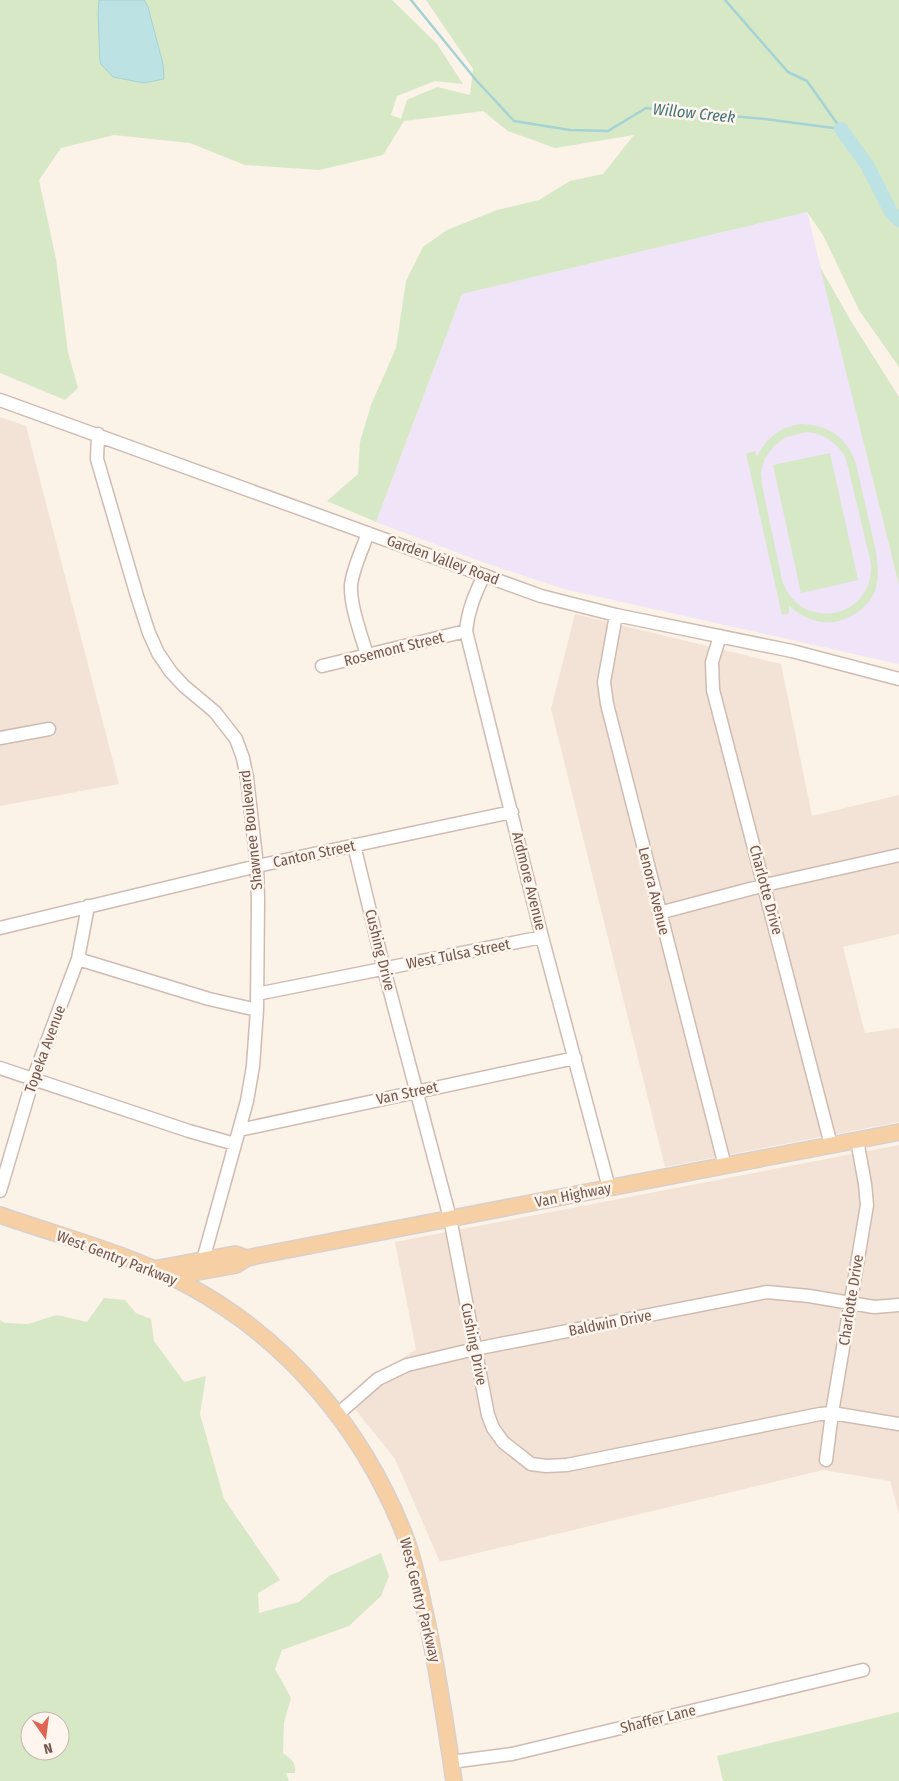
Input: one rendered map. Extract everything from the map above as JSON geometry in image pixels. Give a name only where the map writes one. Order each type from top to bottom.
[{"type":"main road","name":"Van Highway","points":[[171,1277],[236,1265],[247,1258],[899,1132]]},
{"type":"main road","name":"West Gentry Parkway","points":[[0,1215],[154,1269],[222,1305],[264,1337],[295,1364],[338,1414],[375,1473],[405,1537],[418,1582],[434,1654],[454,1781]]},
{"type":"main road","name":"Van Highway","points":[[154,1269],[235,1254],[247,1258]]},
{"type":"street","name":"Garden Valley Road","points":[[0,400],[541,596],[616,615],[824,658],[899,679]]},
{"type":"street","name":"Shawnee Boulevard","points":[[98,434],[97,459],[137,596],[152,640],[171,672],[184,686],[215,712],[227,726],[236,739],[243,758],[257,866],[257,1010],[253,1066],[247,1101],[203,1260]]},
{"type":"street","points":[[367,655],[352,596],[351,584],[368,533]]},
{"type":"street","name":"Ardmore Avenue","points":[[484,576],[472,599],[466,631],[542,937],[609,1188]]},
{"type":"street","name":"Lenora Avenue","points":[[616,615],[604,682],[607,704],[725,1166]]},
{"type":"street","name":"Rosemont Street","points":[[322,666],[466,631]]},
{"type":"street","name":"Charlotte Drive","points":[[720,636],[712,662],[713,690],[832,1145]]},
{"type":"street","points":[[0,738],[49,729]]},
{"type":"street","name":"Canton Street","points":[[0,928],[257,866],[512,812]]},
{"type":"street","name":"Cushing Drive","points":[[354,845],[384,969],[450,1218],[488,1415],[504,1442],[531,1464],[546,1466],[567,1465],[820,1414],[832,1413],[899,1424]]},
{"type":"street","points":[[660,913],[765,885],[899,855]]},
{"type":"street","name":"Topeka Avenue","points":[[0,1191],[34,1079],[78,959],[88,906]]},
{"type":"street","name":"West Tulsa Street","points":[[257,994],[542,937]]},
{"type":"street","points":[[78,959],[209,999],[257,1010]]},
{"type":"street","name":"Van Street","points":[[239,1130],[575,1058]]},
{"type":"street","points":[[0,1068],[189,1132],[235,1144]]},
{"type":"street","name":"Charlotte Drive","points":[[826,1460],[832,1413],[867,1205],[857,1140]]},
{"type":"street","name":"Baldwin Drive","points":[[338,1414],[378,1379],[407,1365],[475,1349],[767,1292],[852,1302],[874,1307],[899,1305]]},
{"type":"street","name":"Shaffer Lane","points":[[451,1762],[512,1754],[863,1670]]},
{"type":"shaded area","points":[[807,212],[899,585],[899,664],[564,589],[491,565],[376,522],[462,294]]},
{"type":"shaded area","points":[[0,417],[26,426],[119,784],[0,806]]},
{"type":"shaded area","points":[[575,614],[781,664],[812,816],[899,795],[899,934],[843,947],[865,1033],[899,1028],[899,1122],[665,1167],[551,709]]},
{"type":"shaded area","points":[[899,1145],[899,1513],[890,1481],[823,1470],[440,1562],[395,1459],[346,1398],[416,1349],[395,1242]]},
{"type":"green space","points":[[0,0],[99,0],[98,13],[144,83],[164,79],[163,64],[148,7],[144,0],[392,0],[437,44],[463,84],[435,81],[397,96],[391,115],[401,119],[407,100],[437,87],[470,95],[473,69],[426,0],[899,0],[899,367],[859,310],[823,235],[807,212],[462,294],[376,522],[327,501],[358,474],[360,442],[371,405],[396,348],[406,281],[423,247],[447,230],[497,210],[539,200],[570,181],[603,174],[634,135],[555,148],[508,131],[483,111],[404,121],[383,155],[319,170],[245,165],[190,143],[114,135],[61,148],[39,180],[56,259],[68,352],[78,388],[65,400],[0,373]]},
{"type":"green space","points":[[820,267],[851,321],[899,397],[899,585]]},
{"type":"green space","points":[[800,424],[810,425],[828,430],[836,434],[848,447],[856,464],[876,554],[877,580],[874,592],[868,603],[857,612],[835,622],[821,622],[807,618],[789,606],[789,613],[782,615],[746,453],[755,451],[757,457],[769,439],[780,431]],"holes":[[[807,432],[830,440],[839,448],[846,459],[871,563],[869,582],[861,597],[849,607],[835,613],[819,613],[804,608],[791,597],[782,580],[762,485],[761,472],[765,458],[774,446],[786,437]]]},
{"type":"green space","points":[[830,453],[858,580],[801,593],[773,465]]},
{"type":"green space","points":[[104,1298],[125,1300],[136,1313],[151,1319],[154,1341],[184,1382],[206,1376],[200,1414],[224,1499],[280,1580],[258,1593],[259,1613],[299,1602],[329,1576],[381,1553],[389,1576],[381,1596],[349,1626],[282,1650],[275,1669],[291,1698],[284,1723],[283,1753],[291,1759],[295,1766],[295,1773],[286,1773],[289,1781],[0,1781],[0,1320],[5,1323],[28,1324],[57,1315],[87,1322]]},
{"type":"green space","points":[[899,1712],[899,1781],[723,1781],[717,1756]]},
{"type":"water","points":[[99,0],[144,0],[148,7],[163,64],[164,79],[144,83],[113,77],[100,63]]},
{"type":"waterway","name":"Willow Creek","points":[[411,0],[476,80],[514,121],[570,130],[608,131],[646,108],[765,119],[841,129]]},
{"type":"waterway","points":[[725,0],[788,72],[807,81],[841,129]]},
{"type":"waterway","name":"Willow Creek","points":[[841,129],[867,165],[891,212],[899,220]]}]
